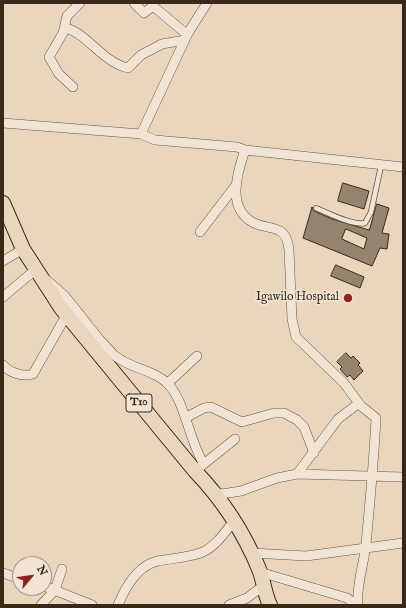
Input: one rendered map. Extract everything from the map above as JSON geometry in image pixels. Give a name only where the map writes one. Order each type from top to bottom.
[{"type":"highway","name":"T10","points":[[3,203],[23,249],[35,270],[85,339],[200,468],[252,553],[260,572],[270,605]]},
{"type":"street","points":[[73,88],[59,74],[49,57],[65,28],[69,14],[80,3]]},
{"type":"street","points":[[134,3],[144,13],[153,6],[187,36]]},
{"type":"street","points":[[142,134],[187,36],[207,3]]},
{"type":"street","points":[[65,28],[74,30],[99,53],[128,68],[141,56],[162,44],[187,36]]},
{"type":"street","points":[[3,123],[142,134],[155,140],[236,147],[245,150],[381,166],[403,167]]},
{"type":"street","points":[[245,150],[236,185],[237,202],[248,220],[261,226],[280,231],[287,240],[289,250],[292,319],[296,337],[344,383],[359,403],[376,418],[366,547],[361,563],[357,605]]},
{"type":"street","points":[[200,232],[236,185]]},
{"type":"street","points":[[3,261],[23,249]]},
{"type":"street","points":[[3,297],[35,270],[65,296],[114,355],[123,362],[150,372],[168,383],[178,399],[195,448],[200,468],[235,439]]},
{"type":"street","points":[[4,369],[23,375],[33,374],[67,314]]},
{"type":"street","points":[[168,383],[197,356]]},
{"type":"street","points":[[297,474],[338,419],[359,403]]},
{"type":"street","points":[[185,418],[204,408],[211,407],[242,422],[274,413],[284,413],[304,427],[314,453]]},
{"type":"street","points":[[215,492],[222,494],[241,492],[277,478],[297,474],[335,474],[360,477],[403,477]]},
{"type":"street","points":[[118,605],[133,580],[146,566],[157,561],[179,558],[202,552],[214,543],[234,522]]},
{"type":"street","points":[[252,553],[306,556],[398,543],[403,538]]},
{"type":"street","points":[[40,605],[55,590],[62,570]]},
{"type":"street","points":[[260,572],[341,596],[357,605]]},
{"type":"street","points":[[230,605],[247,598],[263,586]]},
{"type":"street","points":[[52,589],[92,605]]},
{"type":"lane","points":[[316,208],[348,221],[360,224],[365,223],[371,212],[381,166]]},
{"type":"building","points":[[343,183],[369,191],[364,209],[338,201]]},
{"type":"building","points":[[377,204],[389,208],[382,233],[389,234],[387,249],[380,248],[372,266],[303,238],[312,207],[314,211],[332,219],[369,230]],"holes":[[[346,229],[367,238],[364,249],[342,239]]]},
{"type":"building","points":[[336,265],[364,277],[360,288],[331,276]]},
{"type":"building","points":[[346,353],[351,358],[353,356],[360,363],[358,365],[363,371],[354,380],[350,375],[347,377],[340,369],[342,367],[337,362]]},
{"type":"place","name":"Igawilo Hospital","points":[[348,298]]}]
